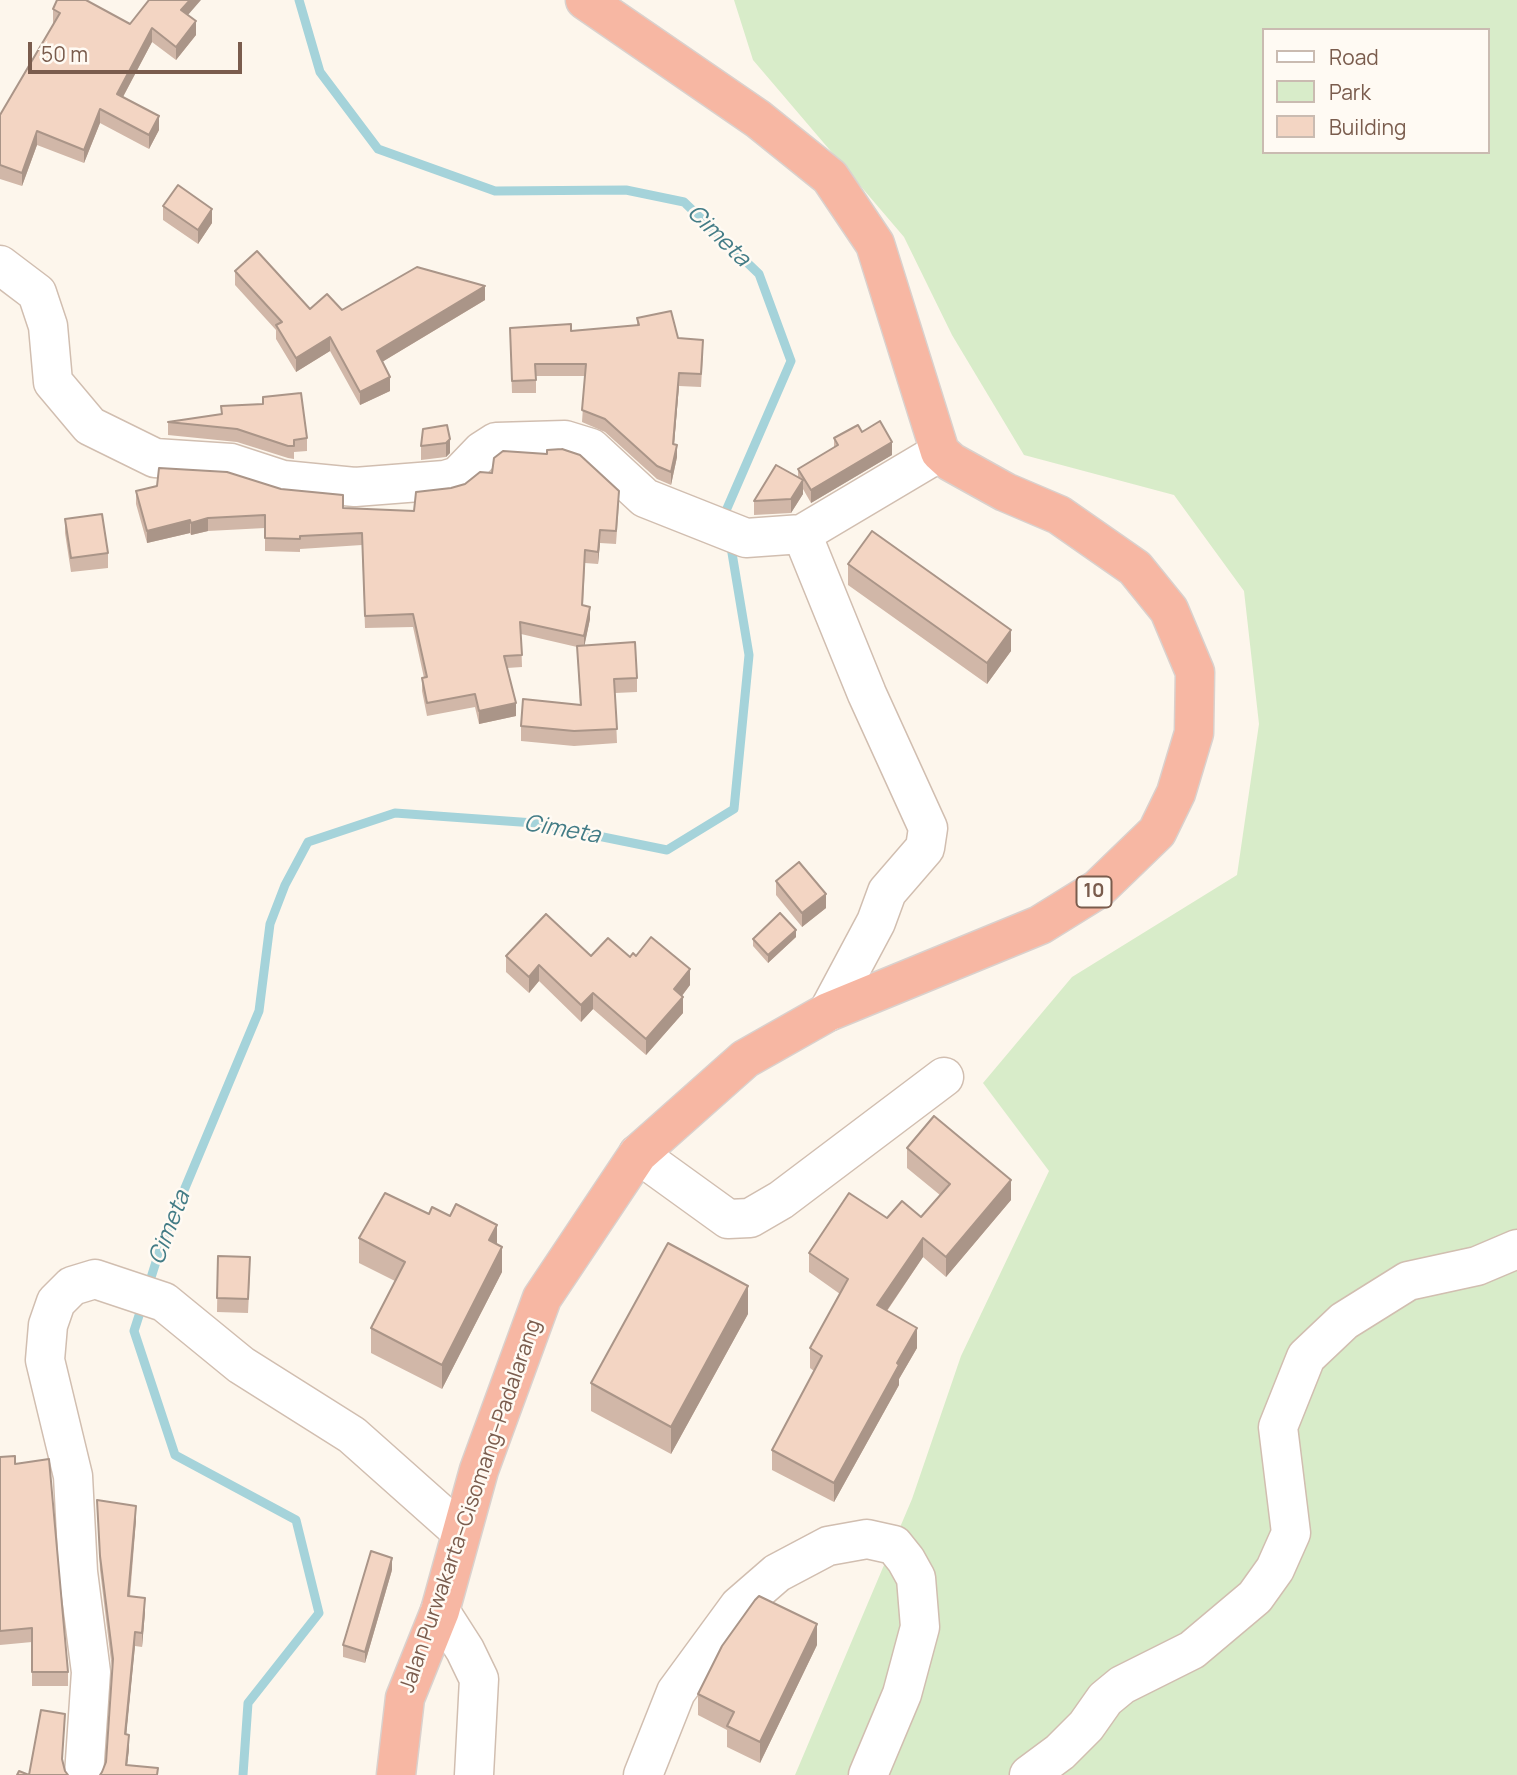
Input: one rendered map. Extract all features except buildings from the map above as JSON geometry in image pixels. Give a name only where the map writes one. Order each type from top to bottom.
[{"type":"highway","points":[[585,0],[758,119],[830,177],[875,244],[940,452]]},
{"type":"highway","name":"Jalan Purwakarta–Cisomang–Padalarang","points":[[396,1775],[405,1698],[440,1611],[479,1470],[542,1298],[638,1154],[745,1059],[828,1012],[1040,925],[1098,889],[1157,832],[1176,793],[1195,733],[1195,672],[1169,610],[1135,568],[1059,515],[1005,492],[951,462],[940,452]]},
{"type":"street","points":[[0,265],[37,293],[48,326],[52,382],[90,426],[155,458],[231,463],[283,480],[355,487],[445,480],[458,476],[482,451],[496,442],[565,440],[591,448],[645,498],[694,520],[746,538],[802,534],[940,452]]},
{"type":"street","points":[[802,534],[867,694],[928,828],[925,848],[887,892],[876,922],[828,1012]]},
{"type":"street","points":[[638,1154],[728,1219],[750,1218],[781,1200],[943,1077]]},
{"type":"street","points":[[1029,1775],[1077,1735],[1105,1699],[1122,1685],[1192,1650],[1255,1597],[1275,1569],[1291,1533],[1278,1427],[1306,1357],[1344,1321],[1408,1281],[1477,1266],[1517,1249]]},
{"type":"street","points":[[84,1775],[91,1672],[78,1572],[73,1476],[45,1360],[48,1325],[56,1303],[72,1286],[95,1279],[164,1302],[241,1365],[352,1435],[461,1532]]},
{"type":"street","points":[[643,1775],[676,1692],[739,1606],[777,1573],[828,1546],[867,1539],[894,1545],[906,1560],[916,1578],[920,1627],[902,1694],[868,1775]]},
{"type":"street","points":[[440,1611],[465,1650],[478,1679],[474,1775]]},
{"type":"green space","points":[[734,0],[1517,0],[1517,1775],[795,1775],[912,1499],[961,1356],[1049,1171],[983,1083],[1072,977],[1237,875],[1259,724],[1244,591],[1174,495],[1024,455],[952,335],[904,237],[753,60]]},
{"type":"waterway","name":"Cimeta","points":[[299,0],[320,72],[378,149],[495,191],[626,190],[684,202],[759,274],[791,361],[725,513],[727,521]]},
{"type":"waterway","name":"Cimeta","points":[[148,1287],[162,1243],[259,1011],[270,924],[285,885],[308,842],[395,813],[534,823],[667,850],[734,809],[749,655],[730,541]]},
{"type":"waterway","name":"Cimeta","points":[[143,1303],[134,1331],[175,1455],[296,1520],[319,1613],[248,1703],[243,1775]]}]
